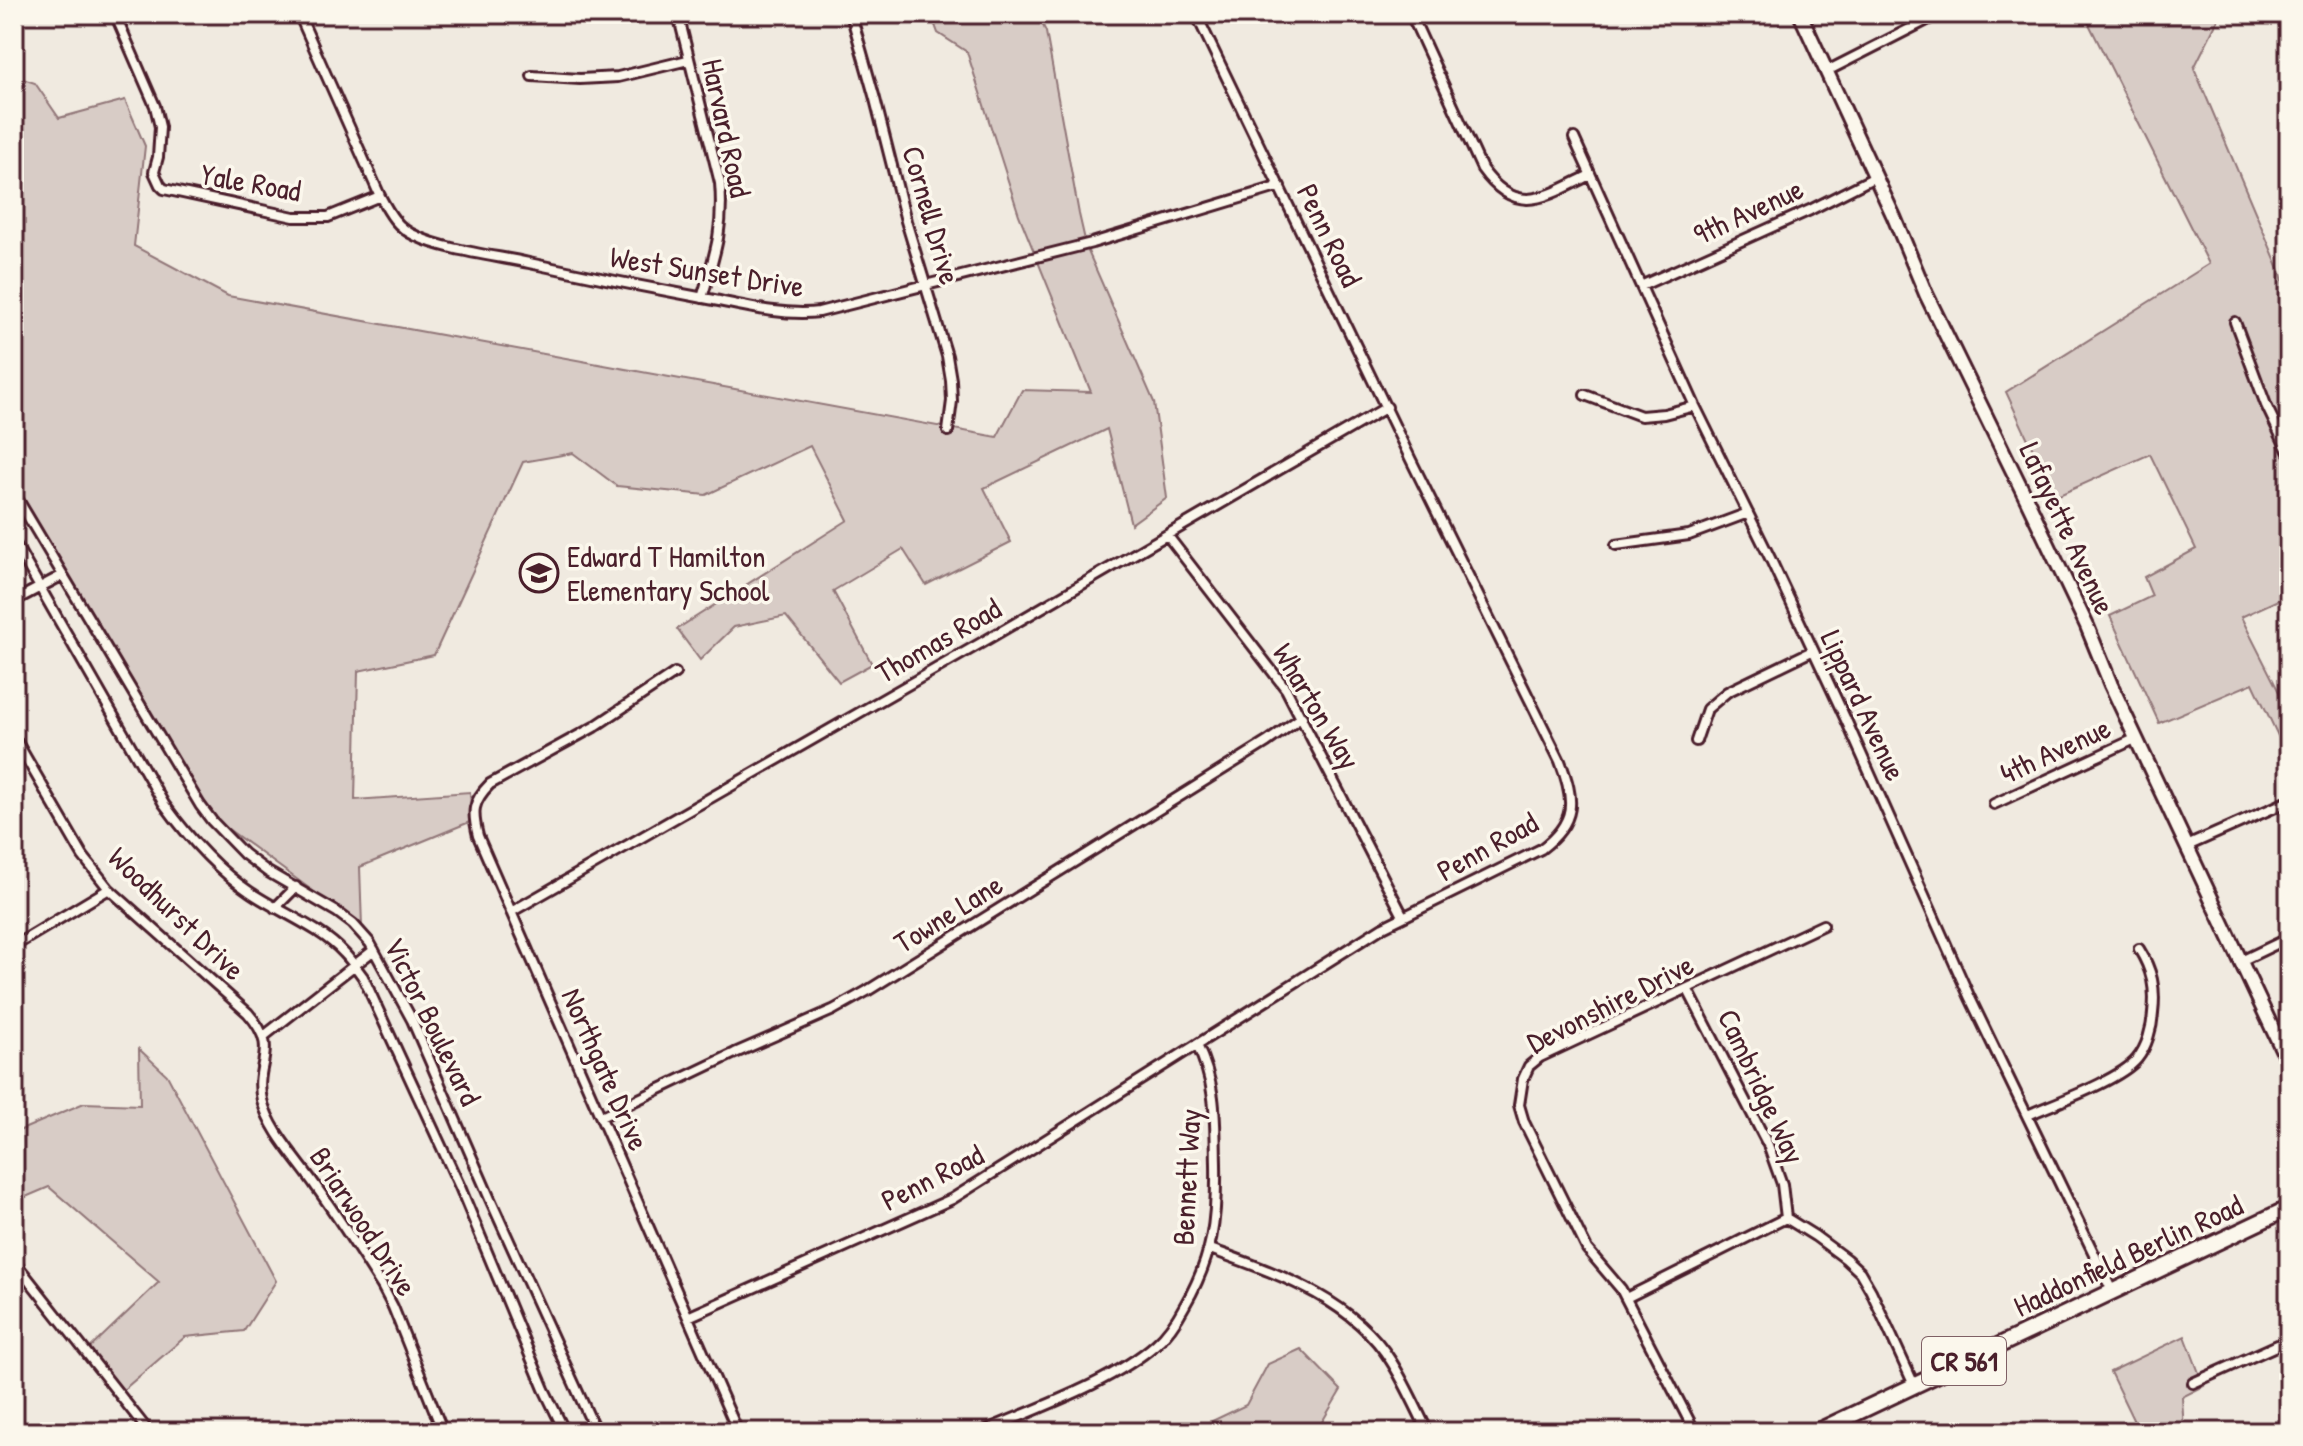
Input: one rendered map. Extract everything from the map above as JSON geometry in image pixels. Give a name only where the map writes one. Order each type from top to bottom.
[{"type":"main road","name":"Haddonfield Berlin Road","points":[[1816,1432],[2289,1208]]},
{"type":"street","name":"Yale Road","points":[[115,14],[155,106],[160,127],[154,172],[160,185],[173,193],[294,217],[328,217],[380,196]]},
{"type":"street","name":"West Sunset Drive","points":[[299,14],[380,196],[401,227],[424,240],[760,309],[809,313],[1092,243],[1280,186]]},
{"type":"street","name":"Harvard Road","points":[[678,14],[720,183],[721,226],[702,298]]},
{"type":"street","name":"Cornell Drive","points":[[851,14],[906,221],[947,356],[952,401],[948,431]]},
{"type":"street","name":"Penn Road","points":[[688,1317],[952,1199],[1403,916],[1541,849],[1556,838],[1570,816],[1568,784],[1560,761],[1196,14]]},
{"type":"street","points":[[1411,14],[1482,169],[1496,188],[1524,201],[1553,194],[1590,175]]},
{"type":"street","name":"Lafayette Avenue","points":[[1800,14],[1926,294],[2027,500],[2289,1064]]},
{"type":"street","points":[[1827,71],[1939,14]]},
{"type":"street","points":[[532,76],[580,79],[618,77],[688,60]]},
{"type":"street","name":"Lippard Avenue","points":[[1574,138],[1695,406],[1846,720],[1970,998],[2112,1291]]},
{"type":"street","name":"9th Avenue","points":[[1641,286],[1810,210],[1875,177]]},
{"type":"street","points":[[2235,322],[2266,405],[2289,453]]},
{"type":"street","points":[[1585,395],[1641,416],[1695,406]]},
{"type":"street","name":"Thomas Road","points":[[511,912],[1387,407]]},
{"type":"street","name":"Victor Boulevard","points":[[14,493],[212,821],[244,854],[268,872],[353,924],[374,950],[412,1020],[596,1432]]},
{"type":"street","points":[[1616,545],[1689,535],[1748,513]]},
{"type":"street","name":"Wharton Way","points":[[1167,535],[1286,689],[1403,916]]},
{"type":"street","name":"Victor Boulevard","points":[[14,542],[178,824],[223,871],[250,892],[327,939],[355,965],[373,996],[460,1187],[565,1432]]},
{"type":"street","points":[[14,601],[63,575]]},
{"type":"street","points":[[1696,741],[1707,709],[1727,692],[1812,651]]},
{"type":"street","name":"Northgate Drive","points":[[675,673],[594,727],[490,784],[479,795],[474,807],[475,821],[478,836],[738,1432]]},
{"type":"street","name":"Towne Lane","points":[[601,1117],[833,1010],[867,991],[1267,742],[1302,717]]},
{"type":"street","name":"Woodhurst Drive","points":[[14,737],[77,846],[109,889],[248,1013],[264,1036]]},
{"type":"street","name":"4th Avenue","points":[[1994,804],[2137,738]]},
{"type":"street","points":[[2187,846],[2289,801]]},
{"type":"street","points":[[275,908],[296,887]]},
{"type":"street","points":[[14,946],[109,889]]},
{"type":"street","name":"Devonshire Drive","points":[[1695,1432],[1626,1298],[1587,1249],[1524,1122],[1519,1105],[1523,1079],[1529,1066],[1540,1057],[1823,925]]},
{"type":"street","points":[[2241,961],[2289,938]]},
{"type":"street","points":[[2028,1115],[2120,1073],[2140,1056],[2152,1022],[2155,1001],[2151,967],[2139,949]]},
{"type":"street","points":[[264,1036],[374,950]]},
{"type":"street","name":"Cambridge Way","points":[[1688,990],[1768,1145],[1782,1184],[1786,1218]]},
{"type":"street","name":"Briarwood Drive","points":[[264,1036],[266,1049],[261,1081],[265,1109],[382,1286],[443,1432]]},
{"type":"street","name":"Bennett Way","points":[[982,1432],[1101,1379],[1131,1362],[1157,1344],[1173,1326],[1197,1285],[1212,1239],[1216,1184],[1214,1093],[1207,1065],[1197,1045]]},
{"type":"street","points":[[1626,1298],[1786,1218],[1815,1236],[1860,1272],[1914,1385]]},
{"type":"street","points":[[1210,1249],[1317,1293],[1359,1323],[1391,1360],[1428,1432]]},
{"type":"street","points":[[14,1261],[149,1432]]},
{"type":"street","points":[[2193,1383],[2289,1340]]},
{"type":"shaded area","points":[[931,14],[1038,14],[1046,32],[1087,249],[1154,402],[1167,498],[1131,524],[1107,429],[984,488],[1011,542],[926,585],[903,549],[833,591],[872,664],[839,682],[786,616],[734,627],[700,660],[677,629],[848,520],[810,446],[706,495],[617,486],[573,453],[523,462],[434,655],[358,671],[355,800],[470,792],[472,821],[360,867],[362,927],[209,815],[14,483],[14,76],[35,83],[59,118],[125,100],[145,146],[134,246],[228,296],[997,437],[1022,390],[1091,392],[1019,215],[967,52],[938,33]]},
{"type":"shaded area","points":[[2084,14],[2221,14],[2194,68],[2281,273],[2289,310],[2289,595],[2241,617],[2280,694],[2289,690],[2289,759],[2253,683],[2159,723],[2110,616],[2152,596],[2144,577],[2196,549],[2150,454],[2055,497],[2006,392],[2209,264]]},
{"type":"shaded area","points":[[139,1049],[167,1075],[276,1281],[244,1331],[185,1337],[122,1391],[87,1351],[159,1282],[49,1187],[14,1202],[14,1133],[84,1103],[140,1105]]},
{"type":"shaded area","points":[[2185,1336],[2204,1386],[2182,1397],[2184,1432],[2139,1432],[2110,1372]]},
{"type":"shaded area","points":[[1301,1349],[1341,1390],[1316,1432],[1189,1432],[1246,1405],[1268,1364]]},
{"type":"place","name":"Edward T Hamilton Elementary School","points":[[539,573]]}]
